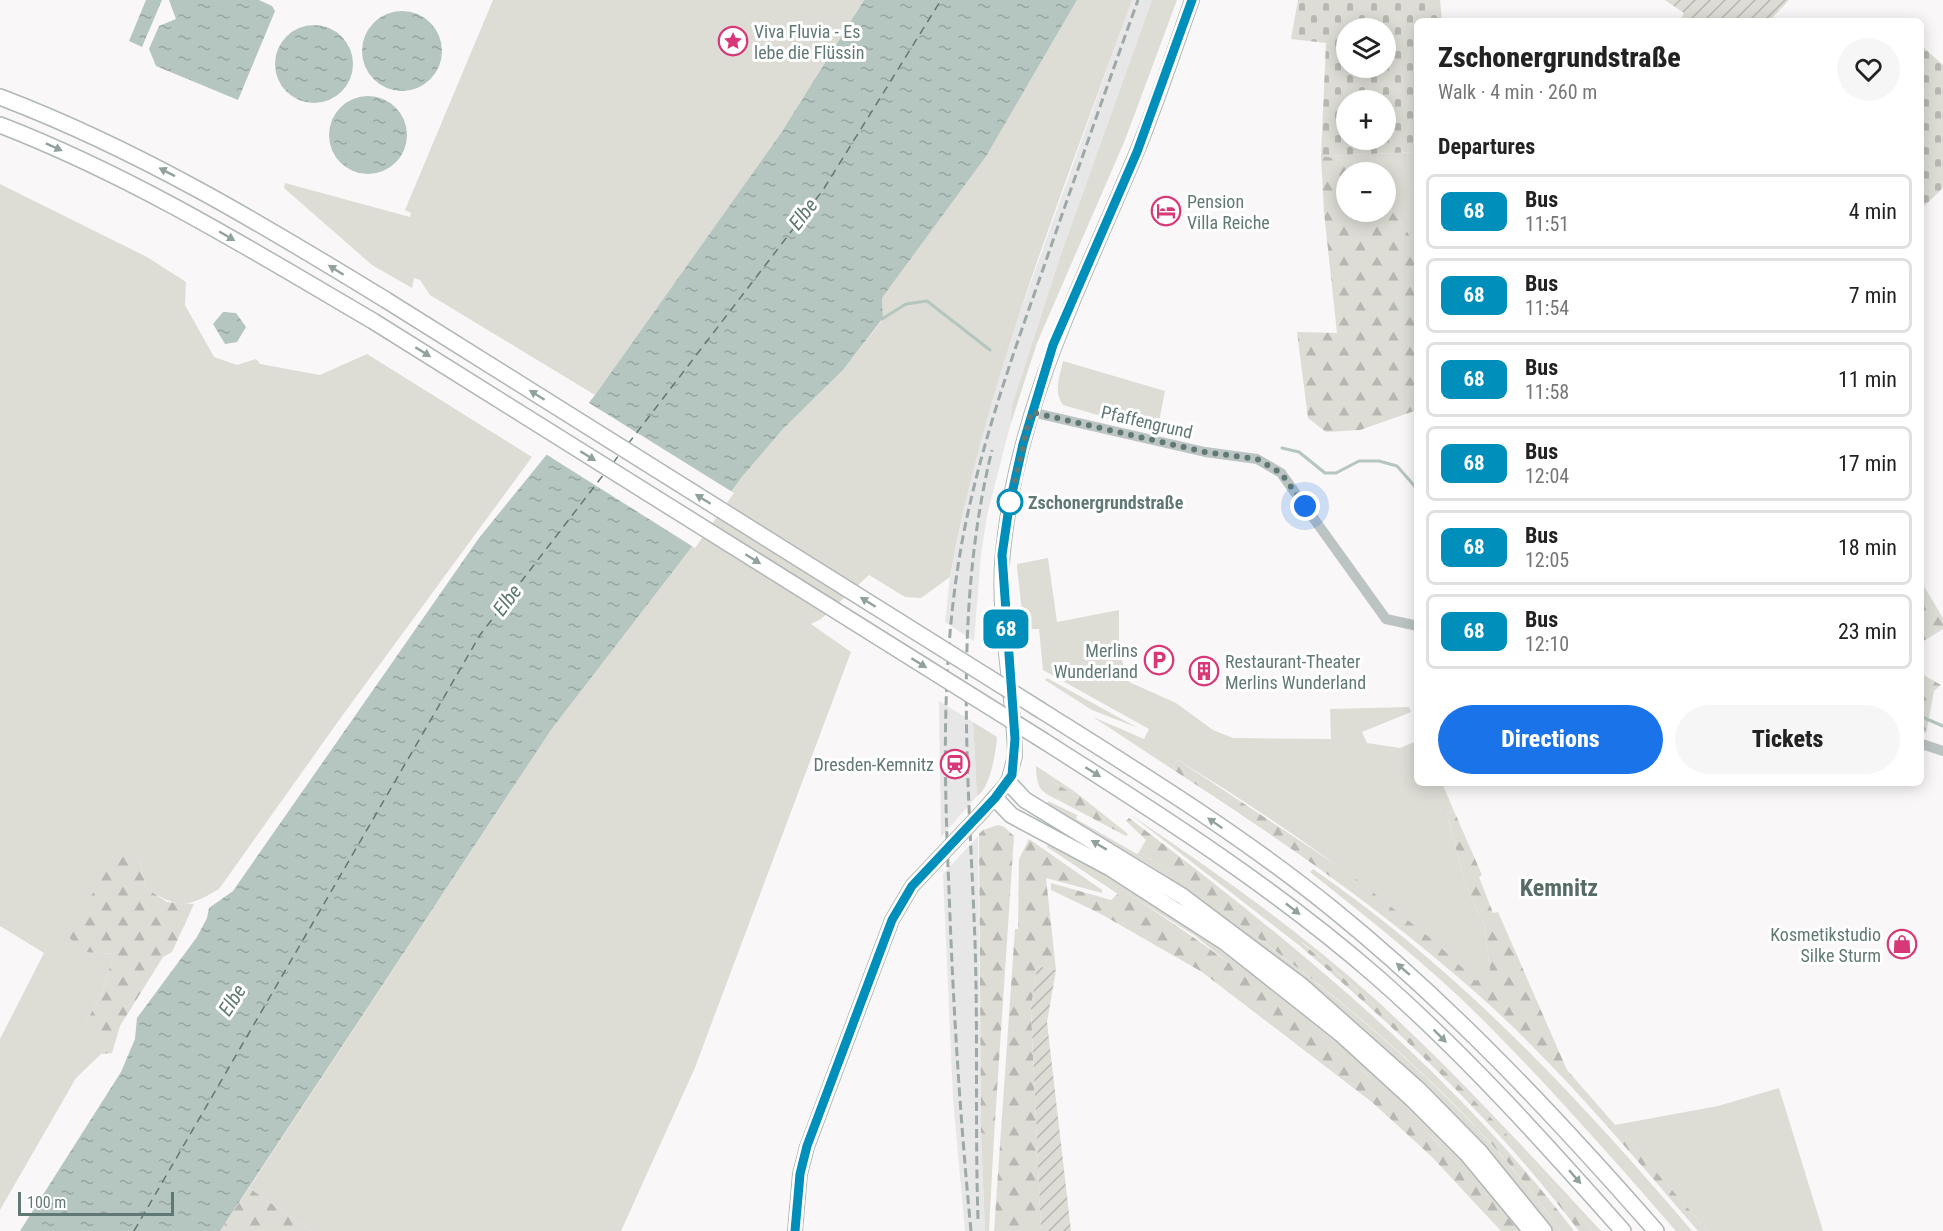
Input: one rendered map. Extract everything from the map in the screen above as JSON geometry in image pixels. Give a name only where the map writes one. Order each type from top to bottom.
[{"type":"highway","points":[[0,97],[117,147],[192,185],[290,241],[1175,795],[1360,932],[1425,988],[1500,1061],[1656,1231]]},
{"type":"highway","points":[[0,125],[102,168],[176,206],[373,321],[1161,815],[1246,873],[1376,976],[1420,1016],[1526,1123],[1623,1231]]},
{"type":"highway","points":[[1008,782],[1025,800],[1182,896],[1302,986],[1427,1099],[1479,1151],[1544,1231]]},
{"type":"highway","points":[[995,798],[1011,815],[1110,867],[1226,943],[1341,1034],[1412,1099],[1468,1155],[1531,1231]]},
{"type":"main road","points":[[795,1231],[800,1174],[807,1146],[892,920],[912,886],[1008,782],[1015,756],[1015,739],[1002,555],[1009,507],[1031,412],[1059,330],[1137,152],[1192,0]]},
{"type":"street","name":"Pfaffengrund","points":[[1031,412],[1205,452],[1257,459],[1281,473],[1386,619],[1414,625]]},
{"type":"street","points":[[1924,745],[1943,751]]},
{"type":"shaded area","points":[[1132,0],[1152,0],[1060,257],[1012,405],[1010,426],[987,515],[981,555],[974,641],[945,622],[950,577],[974,462],[998,374]]},
{"type":"shaded area","points":[[939,701],[973,722],[977,796],[941,837]]},
{"type":"shaded area","points":[[978,836],[981,1133],[985,1231],[965,1231],[953,1098],[943,874]]},
{"type":"green space","points":[[493,0],[864,0],[781,133],[595,395],[430,295],[420,280],[414,278],[412,288],[372,265],[284,188],[285,183],[410,217],[411,213],[405,210]]},
{"type":"green space","points":[[1077,0],[1132,0],[1054,213],[1005,357],[965,503],[950,577],[921,598],[905,597],[869,575],[821,619],[811,624],[851,652],[694,1070],[621,1231],[311,1231],[249,1188],[551,730],[691,548],[741,478],[783,429],[843,370],[883,319],[882,298],[987,155]]},
{"type":"green space","points":[[1152,0],[1177,0],[1125,140],[1037,343],[1010,426],[1012,405],[1060,257]]},
{"type":"green space","points":[[1298,0],[1440,0],[1442,18],[1414,18],[1414,152],[1321,156],[1326,43],[1291,39]]},
{"type":"green space","points":[[1665,0],[1789,0],[1772,18],[1682,18],[1684,13]]},
{"type":"green space","points":[[1924,48],[1943,65],[1943,188],[1924,206]]},
{"type":"green space","points":[[1414,152],[1414,240],[1396,217],[1396,162],[1356,162],[1321,156]]},
{"type":"green space","points":[[1321,156],[1357,162],[1336,162],[1336,222],[1396,222],[1396,217],[1414,240],[1414,411],[1360,430],[1326,432],[1308,418],[1297,332],[1337,333],[1324,212]]},
{"type":"green space","points":[[0,184],[147,257],[186,282],[185,305],[214,357],[237,365],[256,359],[260,364],[320,375],[367,354],[532,457],[342,716],[219,889],[190,903],[175,903],[166,900],[146,888],[140,861],[131,853],[82,952],[114,954],[103,990],[85,1025],[107,1040],[101,1054],[76,1078],[0,1210],[0,1039],[44,953],[0,926]]},
{"type":"green space","points":[[1063,361],[1165,391],[1157,432],[1063,405],[1058,389]]},
{"type":"green space","points":[[1048,558],[1057,622],[1119,610],[1119,651],[1129,682],[1176,703],[1213,730],[1233,738],[1331,739],[1330,709],[1409,707],[1411,712],[1362,732],[1367,743],[1400,748],[1414,742],[1414,786],[1443,786],[1454,811],[1447,814],[1466,887],[1484,924],[1490,970],[1476,982],[1407,920],[1295,836],[1178,760],[1172,769],[1093,717],[1144,739],[1149,729],[1043,670],[1039,629],[1024,629],[1017,564]]},
{"type":"green space","points":[[1924,586],[1943,618],[1943,629],[1924,641]]},
{"type":"green space","points":[[1924,675],[1941,685],[1934,691],[1926,733],[1924,732]]},
{"type":"green space","points":[[1047,678],[1138,728],[1092,710],[1045,680]]},
{"type":"green space","points":[[973,722],[997,737],[989,778],[982,792],[977,796]]},
{"type":"green space","points":[[1178,760],[1350,874],[1435,942],[1476,981],[1490,970],[1484,924],[1466,887],[1447,814],[1454,811],[1482,875],[1479,877],[1493,913],[1498,912],[1567,1070],[1708,1231],[1698,1231],[1567,1082],[1511,1025],[1446,966],[1332,878],[1172,769]]},
{"type":"green space","points":[[1036,766],[1074,791],[1072,793],[1053,782],[1060,801],[1043,792],[1038,785]]},
{"type":"green space","points":[[1053,782],[1072,793],[1074,791],[1128,834],[1126,836],[1060,801],[1049,791]]},
{"type":"green space","points":[[1048,801],[1077,815],[1076,819],[1137,854],[1139,852],[1180,879],[1374,1030],[1455,1106],[1493,1147],[1560,1231],[1552,1231],[1513,1180],[1467,1130],[1355,1022],[1159,871],[1047,804]]},
{"type":"green space","points":[[1131,815],[1287,926],[1375,999],[1519,1142],[1601,1231],[1592,1231],[1490,1117],[1342,976],[1303,943],[1300,946]]},
{"type":"green space","points":[[1129,818],[1190,864],[1308,960],[1421,1061],[1526,1171],[1574,1231],[1560,1231],[1528,1188],[1456,1106],[1374,1030],[1289,961],[1180,879],[1139,852],[1146,840],[1126,821]]},
{"type":"green space","points":[[998,825],[1014,836],[994,1136],[981,1133],[979,834],[983,830]]},
{"type":"green space","points":[[1029,839],[1102,890],[1102,893],[1046,878],[1056,970],[1037,966],[1031,1009],[1041,1231],[994,1231],[1015,929],[1018,929],[1019,859]]},
{"type":"green space","points":[[1048,843],[1162,910],[1270,985],[1322,1026],[1419,1114],[1465,1161],[1523,1231],[1518,1231],[1436,1141],[1364,1072],[1194,935],[1122,890],[1118,894],[1047,847]]},
{"type":"green space","points":[[116,853],[131,853],[140,861],[146,888],[167,902],[194,904],[172,952],[163,957],[120,1026],[112,1053],[101,1054],[106,1040],[85,1025],[103,990],[114,954],[82,952],[68,936]]},
{"type":"green space","points":[[1313,869],[1418,949],[1467,992],[1560,1084],[1692,1231],[1676,1231],[1557,1097],[1483,1020],[1420,962],[1310,872]]},
{"type":"green space","points":[[1051,883],[1111,900],[1122,890],[1167,919],[1256,983],[1343,1053],[1384,1090],[1490,1198],[1518,1231],[1501,1231],[1432,1157],[1373,1103],[1202,972],[1101,914],[1051,890]]},
{"type":"green space","points":[[1302,943],[1454,1080],[1525,1154],[1592,1231],[1579,1231],[1516,1154],[1482,1117],[1412,1046],[1300,946]]},
{"type":"green space","points":[[1037,966],[1056,970],[1047,1022],[1071,1231],[1041,1231],[1031,1009]]},
{"type":"green space","points":[[1779,1088],[1823,1231],[1708,1231],[1615,1125],[1718,1106]]},
{"type":"green space","points":[[981,1133],[994,1136],[989,1231],[985,1231]]},
{"type":"green space","points":[[249,1188],[311,1231],[220,1231]]},
{"type":"water","points":[[146,0],[162,0],[142,47],[129,41]]},
{"type":"water","points":[[169,0],[259,0],[272,6],[275,11],[238,100],[156,66],[149,49],[159,26],[176,19]]},
{"type":"water","name":"Elbe","points":[[864,0],[1077,0],[987,155],[882,298],[883,318],[843,370],[783,429],[741,478],[691,548],[551,730],[220,1231],[20,1231],[121,1072],[135,1039],[137,1018],[197,937],[207,918],[209,908],[233,891],[479,538],[595,395],[781,133]]},
{"type":"water","points":[[402,11],[417,14],[430,23],[439,36],[442,51],[439,66],[430,79],[417,88],[402,91],[387,88],[374,79],[365,66],[362,51],[365,36],[374,23],[387,14]]},
{"type":"water","points":[[306,25],[322,25],[336,31],[347,42],[353,56],[353,72],[347,86],[336,97],[322,103],[306,103],[292,97],[281,86],[275,72],[275,56],[281,42],[292,31]]},
{"type":"water","points":[[360,96],[376,96],[390,102],[401,113],[407,127],[407,143],[401,157],[390,168],[376,174],[360,174],[346,168],[335,157],[329,143],[329,127],[335,113],[346,102]]},
{"type":"water","points":[[223,312],[236,313],[246,327],[237,342],[225,344],[213,324]]},
{"type":"pier","points":[[586,401],[734,493],[695,548],[544,453]]},
{"type":"waterway","points":[[882,319],[906,304],[927,301],[990,350]]},
{"type":"waterway","points":[[1282,448],[1299,452],[1325,473],[1336,473],[1359,461],[1379,461],[1397,466],[1414,485]]},
{"type":"waterway","points":[[1924,718],[1943,726]]},
{"type":"ferry route","points":[[628,444],[823,190],[941,0]]},
{"type":"ferry route","points":[[613,463],[619,455]]},
{"type":"ferry route","points":[[134,1231],[480,635],[604,474]]},
{"type":"railway","points":[[971,1231],[955,1018],[946,803],[947,672],[955,585],[969,508],[996,407],[1138,0]]},
{"type":"railway","points":[[978,1219],[976,977],[967,757],[967,634],[980,511],[992,450]]},
{"type":"bus line","name":"68","points":[[795,1231],[800,1174],[807,1146],[892,920],[912,886],[995,798],[1012,775],[1015,739],[1004,610],[1002,555],[1009,507],[1023,444],[1053,345],[1137,152],[1192,0]]},
{"type":"place","name":"Viva Fluvia - Es lebe die Flüssin","points":[[733,41]]},
{"type":"place","name":"Pension Villa Reiche","points":[[1166,211]]},
{"type":"place","name":"Zschonergrundstraße","points":[[1010,502]]},
{"type":"place","name":"Merlins Wunderland","points":[[1159,660]]},
{"type":"place","name":"Restaurant-Theater Merlins Wunderland","points":[[1204,671]]},
{"type":"place","name":"Dresden-Kemnitz","points":[[955,764]]},
{"type":"place","name":"Kosmetikstudio Silke Sturm","points":[[1902,944]]},
{"type":"district","name":"Kemnitz","points":[[1559,888]]},
{"type":"route","points":[[1010,502],[1009,507],[1031,412],[1205,452],[1266,462],[1281,473],[1305,506]]}]
